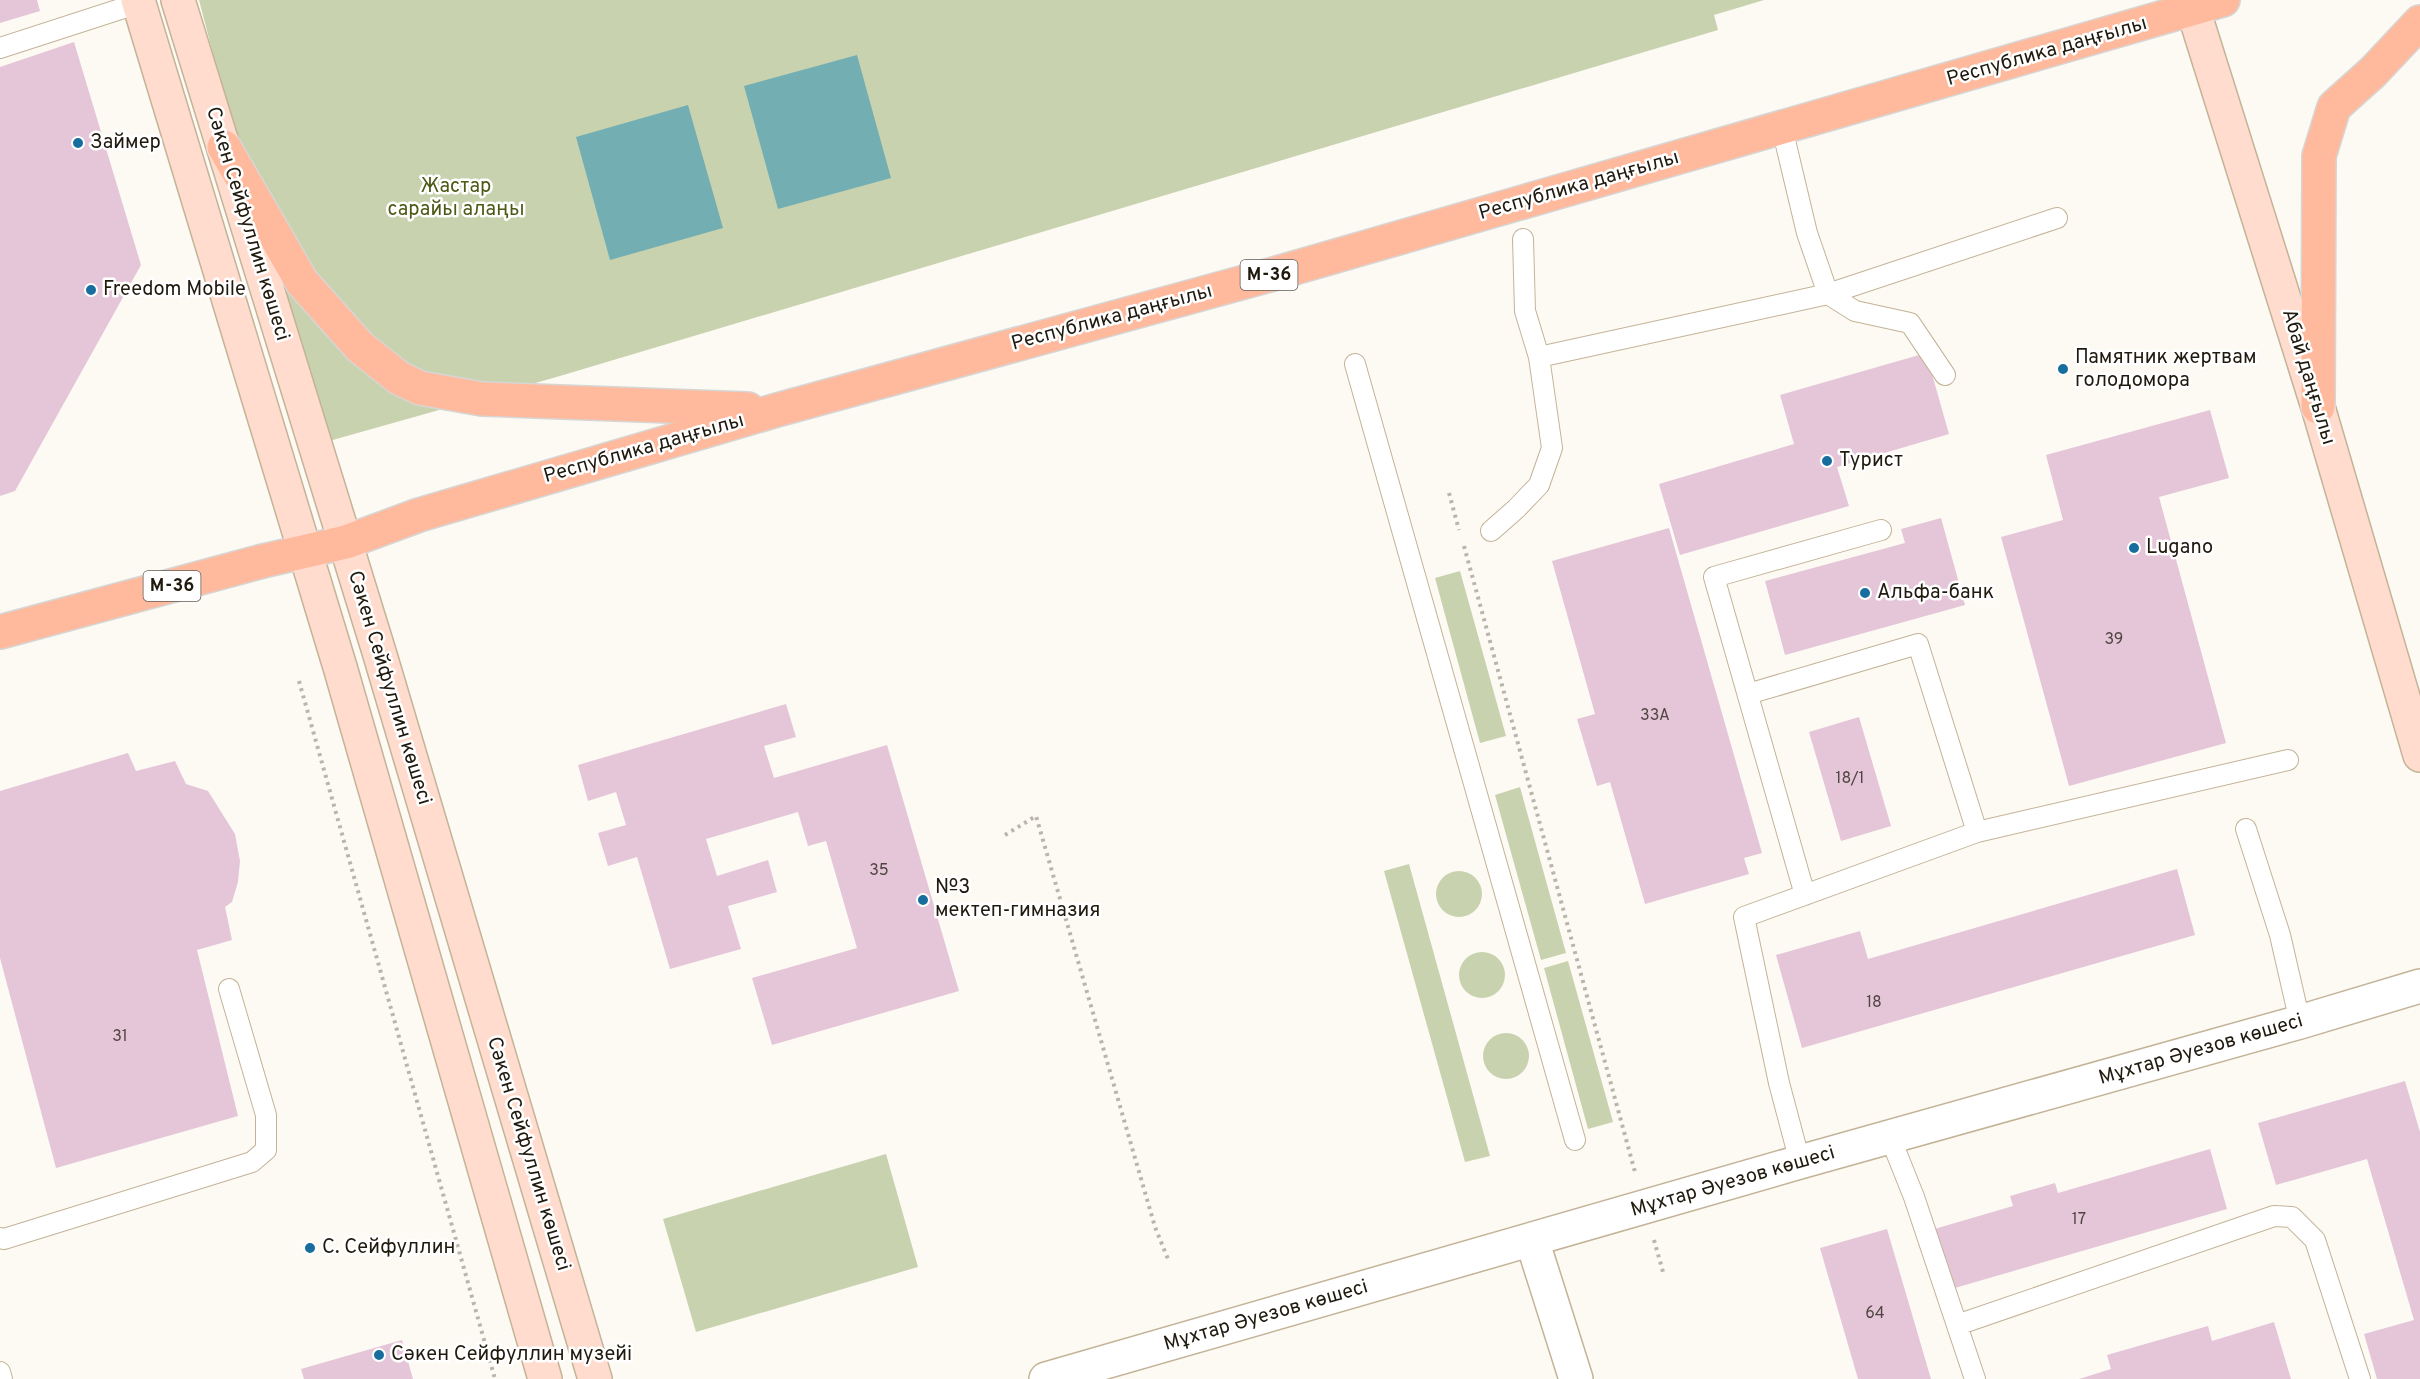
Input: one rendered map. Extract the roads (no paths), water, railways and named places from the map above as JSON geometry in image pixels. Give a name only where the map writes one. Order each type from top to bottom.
[{"type":"main road","name":"Сәкен Сейфуллин көшесі","points":[[178,0],[346,542],[595,1379]]},
{"type":"main road","name":"Сәкен Сейфуллин көшесі","points":[[138,2],[305,551],[545,1379]]},
{"type":"main road","name":"Республика даңғылы","points":[[0,632],[346,542],[419,515],[777,410],[1270,275],[1782,128],[2202,3]]},
{"type":"main road","name":"Абай даңғылы","points":[[2202,3],[2420,756]]},
{"type":"main road","points":[[2318,407],[2319,156],[2334,106],[2373,72],[2420,22]]},
{"type":"main road","points":[[224,147],[302,282],[360,347],[399,378],[420,388],[482,399],[585,405],[777,410]]},
{"type":"street","name":"Мұхтар Әуезов көшесі","points":[[1046,1379],[2420,986]]},
{"type":"street","points":[[1532,1240],[1576,1379]]},
{"type":"lane","points":[[0,48],[138,2]]},
{"type":"lane","points":[[1782,128],[1807,233],[1828,294],[1855,311],[1910,323],[1945,375]]},
{"type":"lane","points":[[1539,357],[1828,294],[2057,218]]},
{"type":"lane","points":[[1491,531],[1516,510],[1539,485],[1552,448],[1539,357],[1525,311],[1523,239]]},
{"type":"lane","points":[[1355,363],[1575,1140]]},
{"type":"lane","points":[[1805,895],[1714,577],[1881,530]]},
{"type":"lane","points":[[1748,694],[1918,644],[1977,832]]},
{"type":"lane","points":[[1800,1162],[1779,1083],[1744,917],[1977,832],[2288,760]]},
{"type":"lane","points":[[2246,830],[2280,935],[2300,1022]]},
{"type":"lane","points":[[0,1238],[4,1239],[252,1162],[266,1150],[266,1115],[230,989]]},
{"type":"lane","points":[[1890,1137],[1914,1197],[1975,1379]]},
{"type":"lane","points":[[1957,1324],[2274,1216],[2292,1217],[2315,1240],[2360,1379]]},
{"type":"lane","points":[[0,1372],[2,1379]]},
{"type":"water","points":[[857,55],[891,178],[778,209],[744,86]]},
{"type":"water","points":[[688,105],[723,228],[610,260],[576,137]]},
{"type":"place","name":"Займер","points":[[78,143]]},
{"type":"place","name":"Freedom Mobile","points":[[91,290]]},
{"type":"place","name":"Памятник жертвам голодомора","points":[[2063,369]]},
{"type":"place","name":"Турист","points":[[1827,461]]},
{"type":"place","name":"Lugano","points":[[2134,548]]},
{"type":"place","name":"Альфа-банк","points":[[1865,593]]},
{"type":"place","name":"№3 мектеп-гимназия","points":[[923,900]]},
{"type":"place","name":"С. Сейфуллин","points":[[310,1248]]},
{"type":"place","name":"Сәкен Сейфуллин музейі","points":[[379,1355]]},
{"type":"park label","name":"Жастар сарайы алаңы","points":[[456,198]]}]
